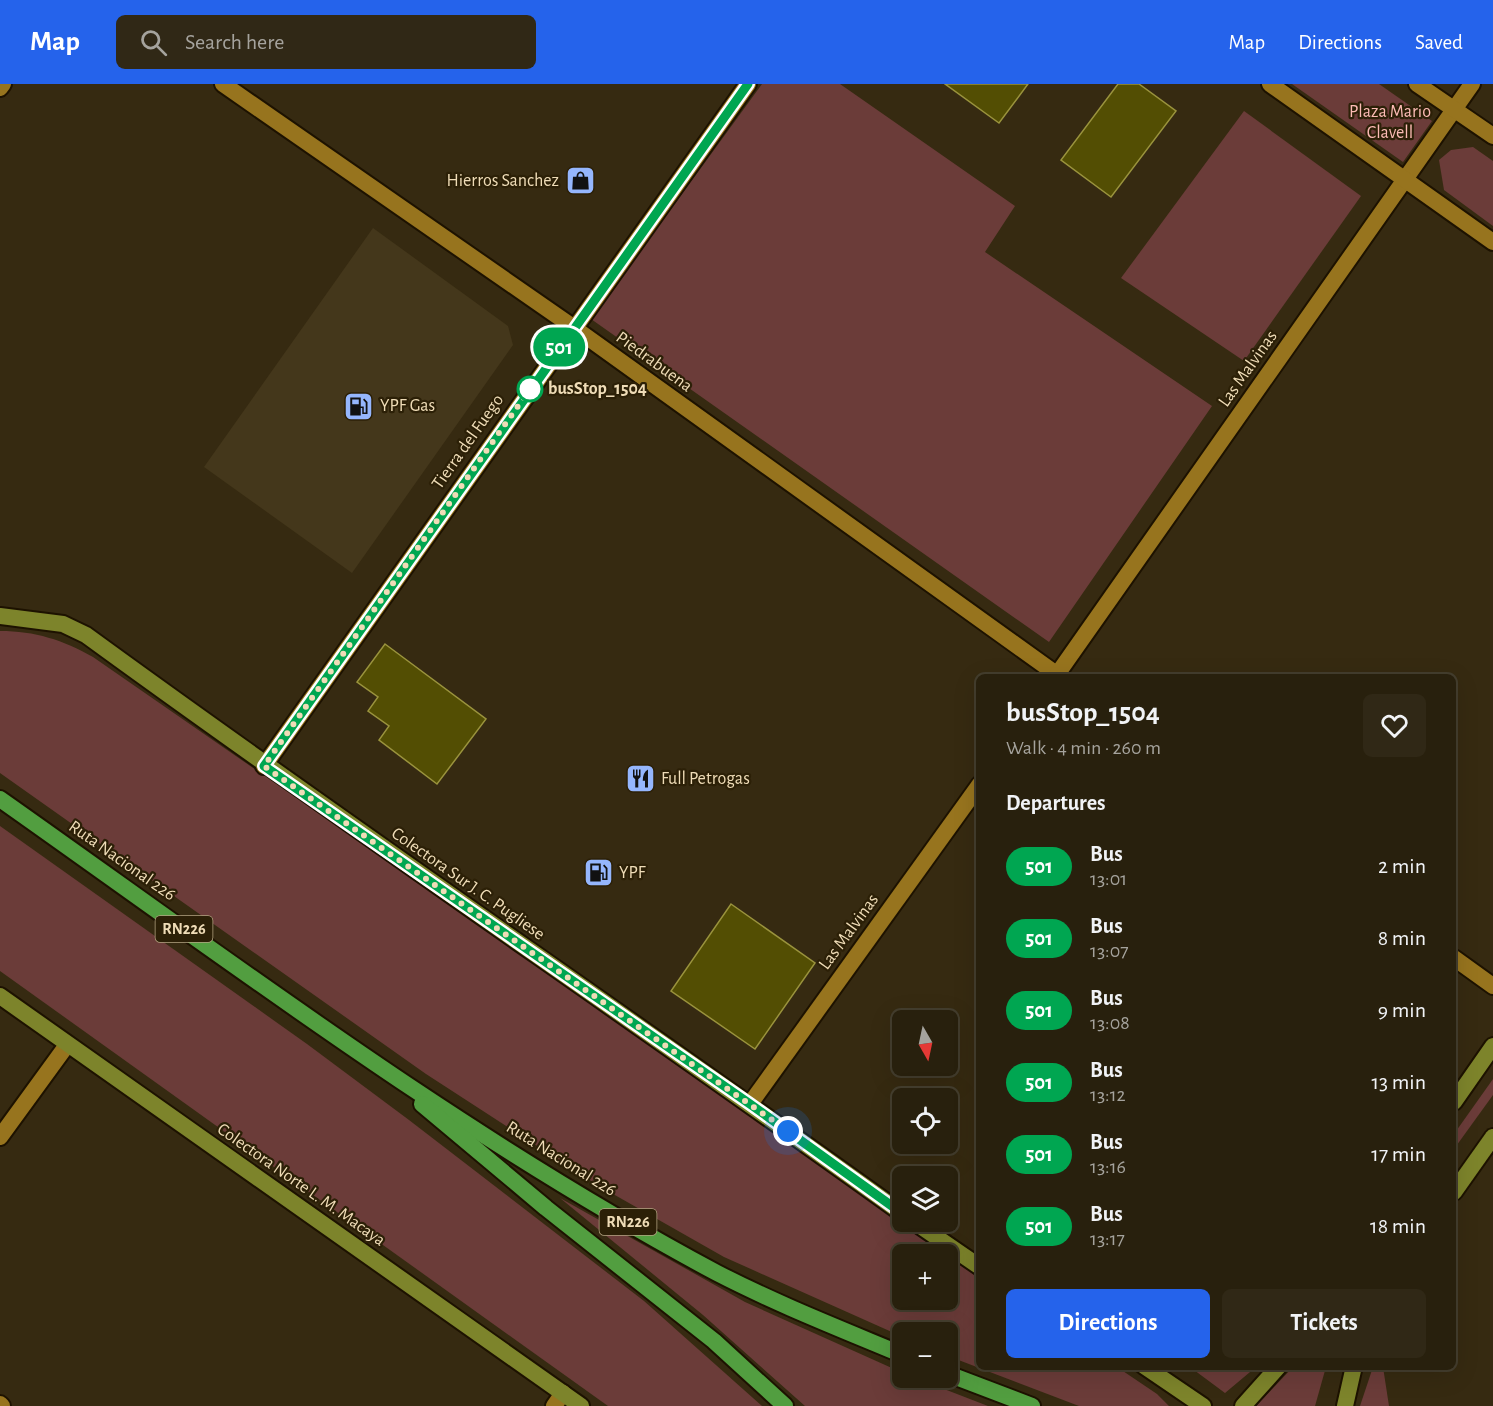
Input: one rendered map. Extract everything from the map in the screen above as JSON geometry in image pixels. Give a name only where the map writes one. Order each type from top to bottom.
[{"type":"highway","name":"Ruta Nacional 226","points":[[0,798],[368,1059],[566,1186],[719,1274],[892,1350]]},
{"type":"highway","name":"Ruta Nacional 226","points":[[368,1059],[546,1208],[714,1341],[785,1406]]},
{"type":"highway","points":[[958,1378],[1032,1406]]},
{"type":"main road","name":"Colectora Sur J. C. Pugliese","points":[[0,616],[63,624],[86,636],[264,766],[750,1104],[892,1206]]},
{"type":"main road","name":"Colectora Norte L. M. Macaya","points":[[0,996],[559,1400],[581,1406]]},
{"type":"main road","points":[[1456,1099],[1493,1046]]},
{"type":"main road","points":[[1456,1189],[1493,1137]]},
{"type":"main road","points":[[929,1232],[976,1264]]},
{"type":"main road","points":[[1150,1370],[1203,1406]]},
{"type":"main road","points":[[1243,1406],[1275,1370]]},
{"type":"main road","points":[[1345,1406],[1353,1370]]},
{"type":"street","points":[[0,88],[3,84]]},
{"type":"street","name":"Piedrabuena","points":[[223,84],[573,327],[1055,674]]},
{"type":"street","name":"Tierra del Fuego","points":[[264,766],[573,327],[748,84]]},
{"type":"street","points":[[1270,84],[1493,242]]},
{"type":"street","points":[[1417,84],[1493,136]]},
{"type":"street","name":"Las Malvinas","points":[[1059,674],[1404,178],[1472,84]]},
{"type":"street","name":"Las Malvinas","points":[[750,1104],[976,790]]},
{"type":"street","points":[[1456,959],[1493,986]]},
{"type":"street","points":[[0,1137],[68,1045]]},
{"type":"shaded area","name":"YPF Gas","points":[[373,228],[508,326],[513,345],[352,573],[204,467]]},
{"type":"green space","points":[[762,84],[840,84],[1015,206],[985,252],[1212,406],[1049,642],[591,319]]},
{"type":"green space","name":"Plaza Mario Clavell","points":[[1292,84],[1379,84],[1432,121],[1403,162]]},
{"type":"green space","points":[[1244,111],[1361,196],[1244,361],[1121,278]]},
{"type":"green space","points":[[1473,147],[1493,161],[1493,226],[1444,190],[1439,160],[1451,150]]},
{"type":"green space","points":[[0,631],[48,638],[93,657],[892,1211],[892,1232],[923,1232],[940,1244],[892,1244],[892,1310],[958,1310],[958,1256],[976,1269],[976,1367],[958,1360],[958,1322],[892,1322],[892,1332],[724,1257],[599,1186],[426,1074],[0,773]]},
{"type":"green space","points":[[0,826],[307,1044],[409,1120],[644,1301],[762,1406],[608,1406],[0,971]]},
{"type":"green space","points":[[1493,1079],[1493,1095],[1456,1146],[1456,1131]]},
{"type":"green space","points":[[560,1198],[745,1302],[892,1368],[892,1388],[941,1388],[988,1406],[805,1406],[703,1315]]},
{"type":"green space","points":[[985,1370],[1121,1370],[1157,1394],[1169,1406],[1079,1406]]},
{"type":"green space","points":[[1194,1370],[1252,1370],[1225,1393]]},
{"type":"green space","points":[[1290,1370],[1325,1370],[1315,1406],[1256,1406]]},
{"type":"green space","points":[[1372,1370],[1383,1370],[1389,1406],[1360,1406]]},
{"type":"building","points":[[945,84],[1028,84],[999,123]]},
{"type":"building","points":[[1118,84],[1139,84],[1176,111],[1111,197],[1061,160]]},
{"type":"building","points":[[385,644],[486,719],[437,784],[379,740],[389,726],[368,711],[378,697],[357,682]]},
{"type":"building","points":[[731,904],[815,963],[755,1049],[671,991]]},
{"type":"bus line","name":"501","points":[[748,84],[573,327],[264,766],[750,1104],[892,1206]]},
{"type":"place","name":"Hierros Sanchez","points":[[580,181]]},
{"type":"place","name":"busStop_1504","points":[[530,389]]},
{"type":"place","name":"YPF Gas","points":[[359,406]]},
{"type":"place","name":"Full Petrogas","points":[[640,779]]},
{"type":"place","name":"YPF","points":[[598,873]]},
{"type":"route","points":[[530,389],[264,766],[788,1131]]}]
